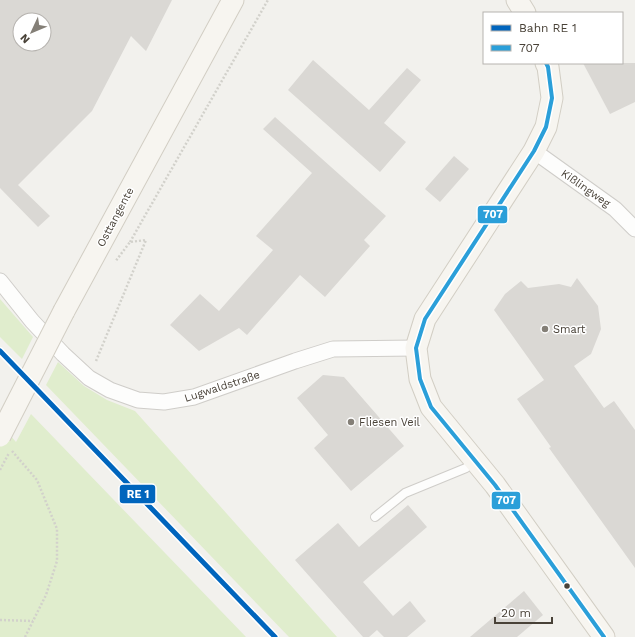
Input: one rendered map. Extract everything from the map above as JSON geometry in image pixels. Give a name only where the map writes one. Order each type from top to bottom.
[{"type":"street","name":"Osttangente","points":[[5,442],[64,311],[233,0]]},
{"type":"street","points":[[517,0],[524,12]]},
{"type":"street","points":[[546,64],[552,98],[546,127],[534,152],[424,319],[416,348],[420,379],[431,407],[495,485],[604,637]]},
{"type":"street","name":"Kißlingweg","points":[[534,152],[615,208],[635,229]]},
{"type":"street","name":"Lugwaldstraße","points":[[0,281],[32,321],[89,378],[110,390],[138,400],[164,402],[194,397],[333,349],[416,348]]},
{"type":"lane","points":[[375,517],[405,493],[466,468],[475,460]]},
{"type":"path","points":[[111,268],[130,242],[268,0]]},
{"type":"path","points":[[89,378],[146,240],[130,242]]},
{"type":"path","points":[[5,442],[37,480],[57,529],[57,561],[46,595],[25,637]]},
{"type":"path","points":[[0,620],[34,621]]},
{"type":"green space","points":[[0,299],[33,337],[22,359],[0,337]]},
{"type":"green space","points":[[58,362],[84,386],[107,400],[135,411],[337,637],[289,637],[46,385]]},
{"type":"green space","points":[[31,414],[246,637],[0,637],[0,424],[16,442]]},
{"type":"building","points":[[0,0],[172,0],[146,51],[131,36],[92,111],[18,185],[50,216],[38,227],[0,188]]},
{"type":"building","points":[[313,60],[369,110],[407,68],[421,80],[384,123],[406,142],[380,172],[288,90]]},
{"type":"building","points":[[635,63],[635,102],[610,114],[584,64]]},
{"type":"building","points":[[275,117],[386,216],[364,240],[370,246],[325,297],[300,275],[247,335],[239,328],[199,351],[170,325],[200,294],[219,311],[273,250],[256,236],[312,173],[263,129]]},
{"type":"building","points":[[454,156],[469,169],[440,202],[425,189]]},
{"type":"building","points":[[577,278],[598,306],[601,329],[591,354],[574,366],[604,408],[614,401],[635,430],[635,568],[549,448],[551,447],[517,399],[544,380],[494,310],[505,294],[521,281],[528,288],[559,284],[571,287]]},
{"type":"building","name":"Fliesen Veil","points":[[323,375],[344,377],[404,446],[351,491],[314,448],[328,435],[297,398]]},
{"type":"building","points":[[408,505],[427,527],[363,582],[393,616],[410,601],[426,621],[407,637],[384,637],[377,630],[369,637],[363,637],[295,560],[338,523],[359,547]]},
{"type":"building","points":[[524,591],[543,615],[517,637],[470,637]]},
{"type":"transit line","name":"707","points":[[546,64],[552,98],[546,127],[534,151],[425,319],[416,348],[420,379],[431,407],[495,485],[604,637]]},
{"type":"transit line","points":[[0,351],[275,637]]},
{"type":"place","name":"Smart","points":[[545,329]]},
{"type":"place","name":"Fliesen Veil","points":[[351,422]]}]
